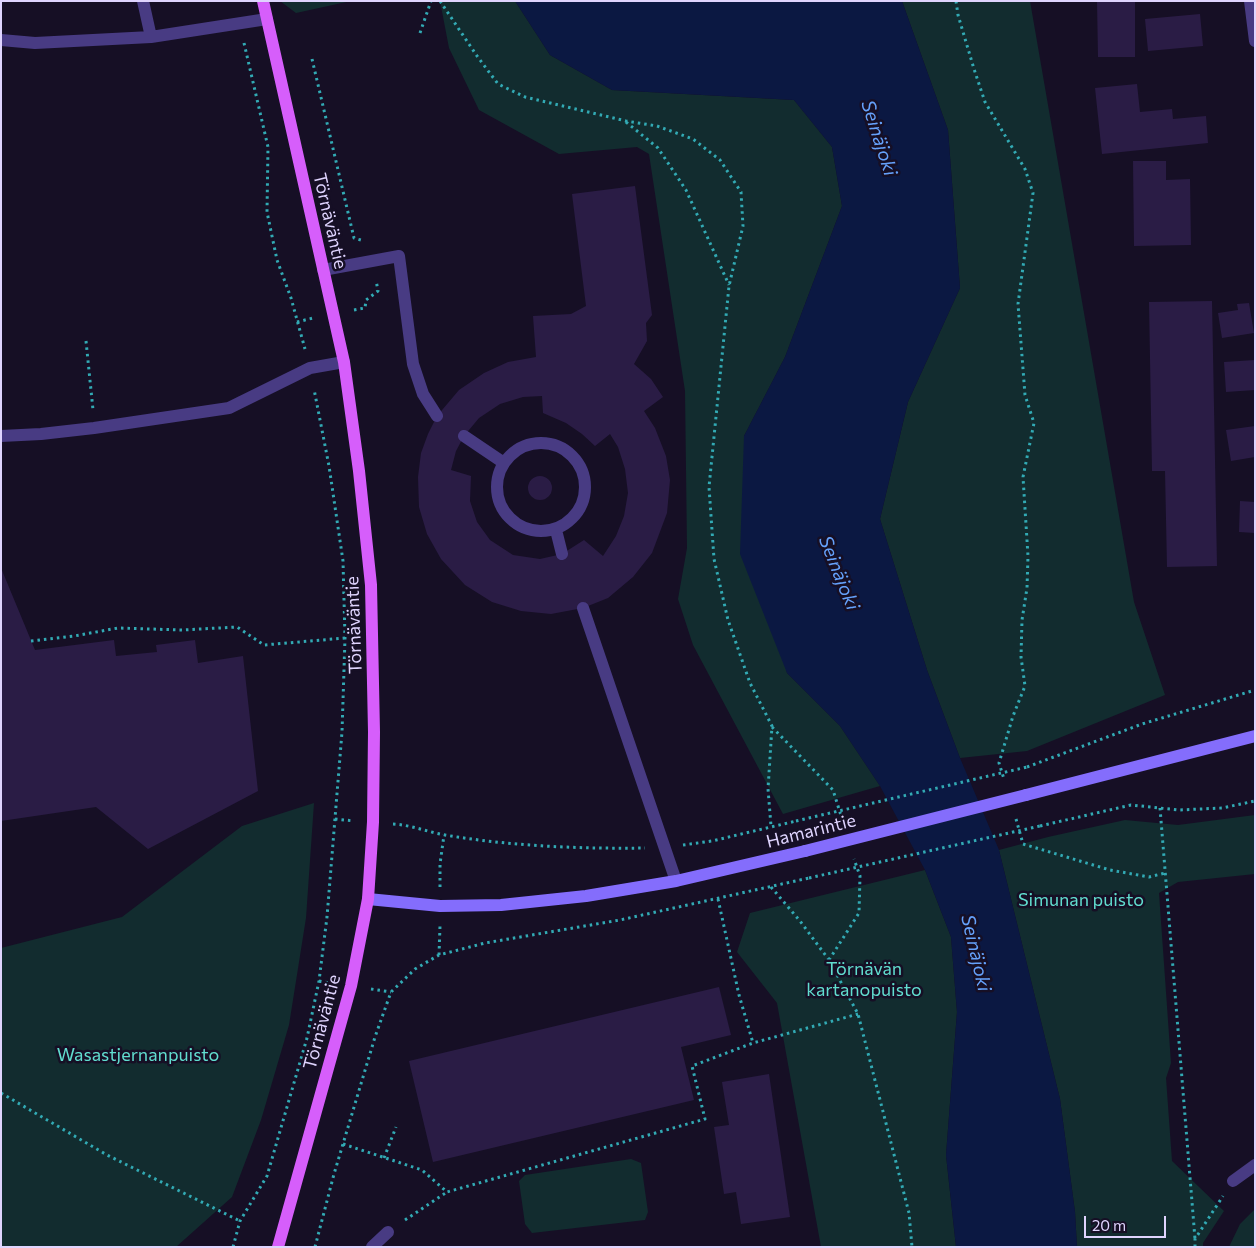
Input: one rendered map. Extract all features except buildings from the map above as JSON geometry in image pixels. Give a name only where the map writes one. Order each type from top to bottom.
[{"type":"main road","name":"Törnäväntie","points":[[263,1],[344,362],[360,471],[372,585],[374,732],[373,822],[368,900],[348,995],[278,1247]]},
{"type":"main road","name":"Hamarintie","points":[[368,900],[440,906],[501,905],[586,896],[676,881],[805,851],[1255,736]]},
{"type":"street","points":[[143,1],[151,37]]},
{"type":"street","points":[[1250,1],[1255,41]]},
{"type":"street","points":[[1,40],[35,43],[151,37],[268,19]]},
{"type":"street","points":[[323,270],[399,256],[413,364],[423,394],[437,416]]},
{"type":"street","points":[[1,436],[94,428],[229,408],[310,368],[344,362]]},
{"type":"street","points":[[464,436],[504,463]]},
{"type":"street","points":[[544,443],[561,447],[574,456],[584,475],[585,496],[580,511],[569,522],[556,530],[541,532],[526,529],[515,524],[504,512],[497,495],[497,479],[504,463],[514,452],[528,445],[544,443]]},
{"type":"street","points":[[556,530],[562,554]]},
{"type":"street","points":[[583,608],[676,881]]},
{"type":"street","points":[[1233,1181],[1255,1165]]},
{"type":"street","points":[[372,1247],[388,1232]]},
{"type":"path","points":[[420,33],[431,1]]},
{"type":"path","points":[[440,1],[498,84],[525,97],[626,121],[657,126],[693,139],[720,160],[740,192],[743,226],[729,286],[709,487],[714,560],[728,620],[750,683],[772,726],[768,789],[771,826]]},
{"type":"path","points":[[956,1],[958,15],[985,102],[1025,169],[1033,193],[1018,304],[1025,395],[1034,423],[1023,477],[1028,556],[1027,588],[1022,620],[1021,658],[1025,686],[1013,716],[999,763],[1004,781]]},
{"type":"path","points":[[233,1247],[240,1221],[267,1176],[307,1038],[319,981],[327,917],[342,732],[344,638],[343,561],[329,466],[310,368],[291,298],[277,260],[267,212],[268,147],[240,24]]},
{"type":"path","points":[[297,322],[366,308],[366,300],[378,291],[365,242],[354,238],[312,59]]},
{"type":"path","points":[[626,121],[658,148],[686,190],[729,286]]},
{"type":"path","points":[[86,342],[94,428]]},
{"type":"path","points":[[31,641],[118,628],[182,630],[237,627],[264,645],[344,638]]},
{"type":"path","points":[[335,819],[409,825],[444,835],[523,844],[615,848],[665,847],[712,841],[1027,767],[1142,724],[1255,690]]},
{"type":"path","points":[[315,1247],[343,1144],[375,1037],[391,992],[415,969],[439,955],[485,943],[620,920],[718,899],[1131,804],[1179,810],[1222,808],[1255,801]]},
{"type":"path","points":[[1160,808],[1195,1247]]},
{"type":"path","points":[[1015,817],[1023,844],[1110,870],[1149,877],[1166,873]]},
{"type":"path","points":[[771,887],[800,921],[829,960],[858,1014],[909,1213],[912,1247]]},
{"type":"path","points":[[718,899],[739,995],[753,1044]]},
{"type":"path","points":[[388,1232],[447,1192],[705,1119],[692,1066],[753,1044],[858,1014]]},
{"type":"path","points":[[1,1093],[107,1155],[240,1221]]},
{"type":"path","points":[[384,1158],[396,1128]]},
{"type":"path","points":[[343,1144],[422,1170],[447,1192]]},
{"type":"path","points":[[1195,1239],[1233,1181]]},
{"type":"green space","points":[[280,1],[351,1],[296,13]]},
{"type":"green space","points":[[440,1],[515,1],[550,55],[612,90],[794,100],[832,147],[842,206],[785,357],[744,436],[787,673],[840,726],[880,786],[783,814],[693,645],[678,599],[687,548],[685,391],[649,154],[637,147],[559,154],[479,110],[449,48]]},
{"type":"green space","points":[[902,1],[1030,1],[1134,602],[1165,695],[1027,751],[960,758],[927,670],[880,519],[908,402],[960,288],[948,130]]},
{"type":"green space","name":"Wasastjernanpuisto","points":[[314,803],[306,918],[289,1025],[261,1120],[232,1197],[176,1247],[1,1247],[1,948],[122,917],[242,826]]},
{"type":"green space","name":"Simunan puisto","points":[[1255,815],[1255,874],[1178,882],[1159,893],[1171,1063],[1166,1078],[1172,1161],[1224,1211],[1203,1243],[1203,1247],[1077,1247],[1075,1212],[1060,1099],[999,850],[1125,820],[1178,825]]},
{"type":"green space","name":"Törnävän kartanopuisto","points":[[925,870],[951,937],[957,1012],[946,1155],[956,1247],[821,1247],[777,1003],[737,952],[750,913]]},
{"type":"green space","points":[[631,1159],[641,1163],[648,1212],[645,1220],[532,1233],[525,1224],[519,1181],[525,1175]]},
{"type":"green space","points":[[1255,1209],[1255,1247],[1229,1247],[1240,1224]]},
{"type":"water","name":"Seinäjoki","points":[[515,1],[902,1],[948,130],[960,288],[908,402],[880,519],[927,670],[960,758],[999,850],[1060,1099],[1075,1212],[1077,1247],[956,1247],[946,1155],[957,1012],[951,937],[925,870],[880,786],[840,726],[787,673],[740,554],[744,436],[785,357],[842,206],[832,147],[794,100],[612,90],[550,55]]}]
